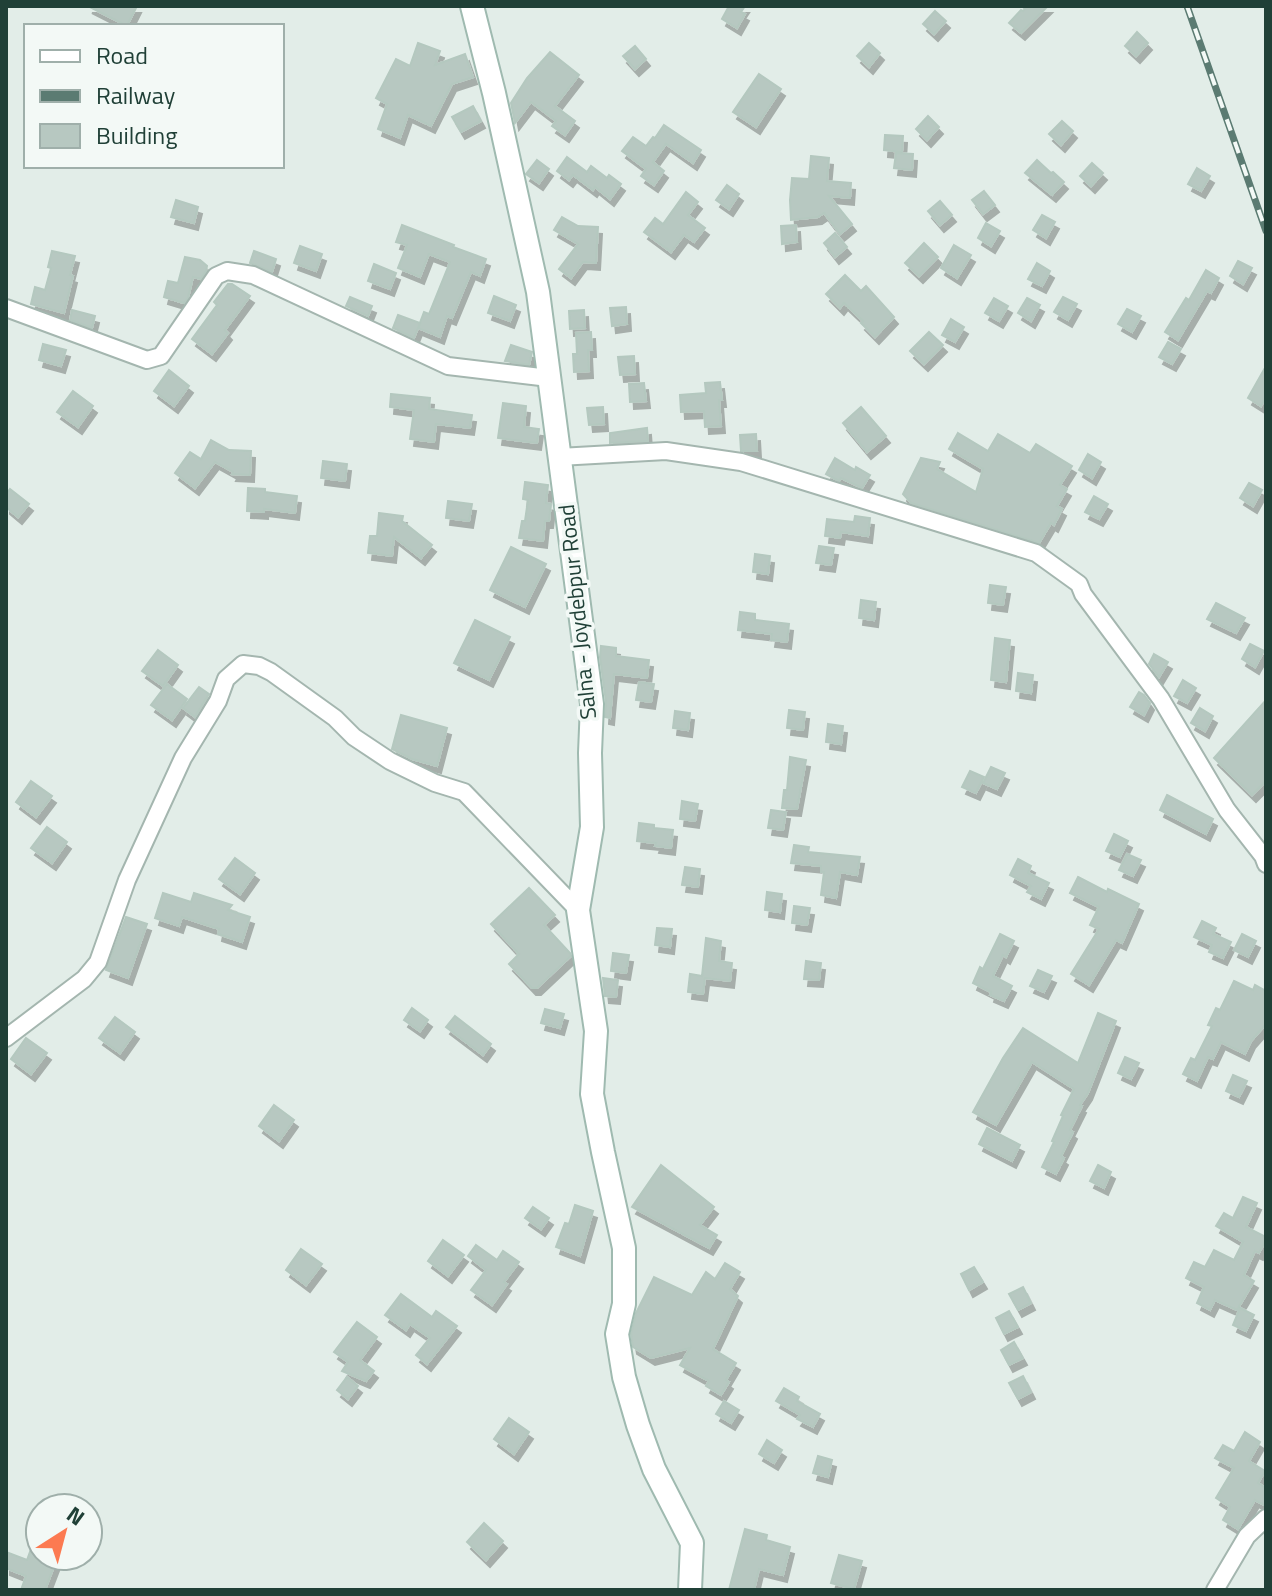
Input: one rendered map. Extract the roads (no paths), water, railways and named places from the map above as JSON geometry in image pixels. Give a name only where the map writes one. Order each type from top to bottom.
[{"type":"main road","name":"Salna - Joydebpur Road","points":[[472,6],[538,292],[592,704],[592,827],[578,910],[596,1031],[592,1094],[624,1248],[624,1304],[617,1334],[638,1425],[654,1469],[692,1543],[690,1590]]},
{"type":"street","points":[[6,308],[147,360],[161,356],[216,276],[227,271],[253,275],[448,366],[549,378]]},
{"type":"street","points":[[559,457],[666,451],[741,462],[1036,553],[1079,584],[1083,594],[1161,699],[1227,810],[1266,864]]},
{"type":"street","points":[[6,1038],[84,979],[98,962],[127,880],[183,758],[218,701],[226,679],[243,664],[259,666],[271,672],[390,761],[435,783],[464,792],[578,910]]},
{"type":"street","points":[[1215,1590],[1247,1536],[1266,1518]]},
{"type":"railway","points":[[1187,6],[1266,231]]}]
